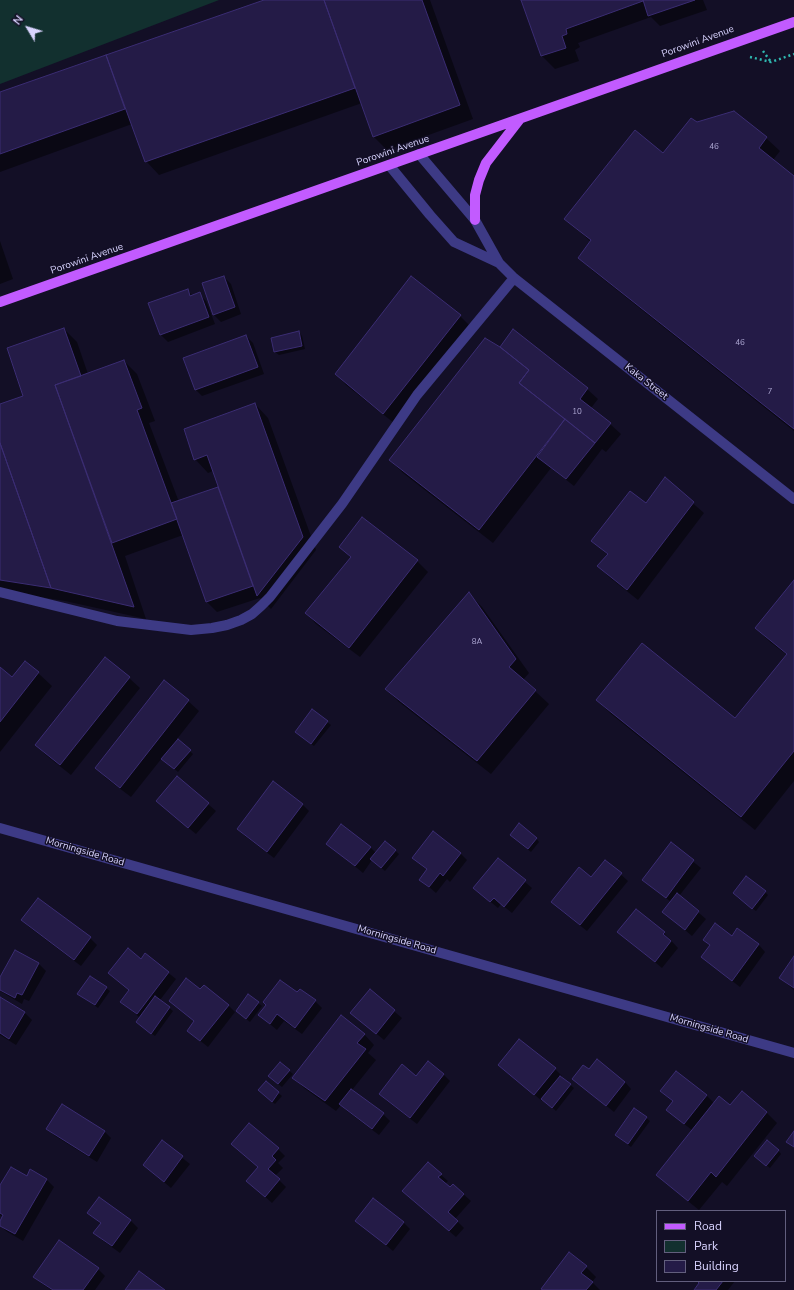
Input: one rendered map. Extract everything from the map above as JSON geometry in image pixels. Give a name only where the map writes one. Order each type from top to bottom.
[{"type":"main road","name":"Porowini Avenue","points":[[0,302],[794,22]]},
{"type":"main road","points":[[475,220],[475,195],[486,163],[520,119]]},
{"type":"street","name":"Kaka Street","points":[[419,154],[475,220],[499,263],[514,278],[794,499]]},
{"type":"street","name":"Kaka Street","points":[[389,165],[430,216],[454,242],[499,263]]},
{"type":"street","points":[[0,592],[118,621],[190,630],[226,625],[241,620],[252,614],[270,597],[342,504],[417,395],[514,278]]},
{"type":"street","name":"Morningside Road","points":[[0,828],[794,1053]]},
{"type":"path","points":[[771,62],[794,54]]},
{"type":"green space","points":[[0,0],[219,0],[0,84]]},
{"type":"building","points":[[264,0],[324,0],[355,88],[145,162],[106,55]]},
{"type":"building","points":[[324,0],[422,0],[460,105],[373,137]]},
{"type":"building","points":[[521,0],[643,1],[566,29],[567,34],[562,36],[566,48],[541,56]]},
{"type":"building","points":[[643,0],[695,0],[648,16]]},
{"type":"building","points":[[106,55],[125,109],[0,154],[0,92]]},
{"type":"building","points":[[734,111],[767,137],[759,148],[794,176],[794,429],[578,258],[591,240],[564,219],[635,130],[663,153],[691,118],[697,122]]},
{"type":"building","points":[[224,276],[235,307],[213,315],[202,283]]},
{"type":"building","points":[[411,276],[461,315],[383,414],[335,374]]},
{"type":"building","points":[[188,289],[190,296],[200,292],[209,317],[160,335],[148,303]]},
{"type":"building","points":[[64,328],[81,376],[55,385],[134,607],[51,588],[0,443],[0,404],[23,396],[7,348]]},
{"type":"building","points":[[513,329],[588,388],[580,399],[611,423],[595,443],[519,383],[529,370],[500,347]]},
{"type":"building","points":[[299,331],[302,346],[274,352],[271,338]]},
{"type":"building","points":[[246,335],[258,367],[195,390],[183,358]]},
{"type":"building","points":[[485,338],[500,347],[529,370],[519,383],[565,419],[479,530],[389,460]]},
{"type":"building","points":[[124,360],[142,408],[137,410],[177,519],[112,543],[55,385]]},
{"type":"building","points":[[255,403],[303,537],[257,596],[207,455],[194,460],[184,429]]},
{"type":"building","points":[[565,419],[595,443],[566,479],[537,457]]},
{"type":"building","points":[[0,443],[51,588],[0,580]]},
{"type":"building","points":[[665,477],[694,502],[627,590],[597,566],[608,554],[591,541],[630,491],[646,503]]},
{"type":"building","points":[[218,487],[253,586],[206,602],[171,503]]},
{"type":"building","points":[[362,517],[418,560],[349,648],[305,613],[351,557],[339,547]]},
{"type":"building","points":[[794,580],[794,751],[741,817],[596,700],[642,643],[735,718],[787,654],[755,628]]},
{"type":"building","points":[[469,592],[516,659],[509,667],[536,690],[477,761],[385,689]]},
{"type":"building","points":[[105,657],[130,677],[60,765],[35,745]]},
{"type":"building","points":[[25,661],[39,672],[0,722],[0,667],[12,677]]},
{"type":"building","points":[[164,680],[189,700],[120,788],[95,768]]},
{"type":"building","points":[[312,709],[328,721],[311,744],[295,732]]},
{"type":"building","points":[[178,739],[191,750],[174,769],[161,759]]},
{"type":"building","points":[[177,776],[209,803],[188,828],[156,801]]},
{"type":"building","points":[[273,781],[303,804],[267,852],[237,829]]},
{"type":"building","points":[[519,823],[537,838],[528,849],[510,835]]},
{"type":"building","points":[[341,824],[371,847],[355,866],[326,844]]},
{"type":"building","points":[[433,831],[461,853],[443,876],[440,873],[429,887],[419,880],[427,869],[412,858]]},
{"type":"building","points":[[385,841],[396,850],[381,868],[370,859]]},
{"type":"building","points":[[671,842],[694,860],[666,898],[642,880]]},
{"type":"building","points":[[498,858],[526,880],[504,907],[494,898],[490,902],[473,888]]},
{"type":"building","points":[[605,860],[622,873],[580,925],[551,902],[579,867],[591,877]]},
{"type":"building","points":[[746,876],[766,891],[752,909],[733,893]]},
{"type":"building","points":[[677,893],[699,911],[685,930],[662,912]]},
{"type":"building","points":[[38,898],[91,937],[74,960],[21,920]]},
{"type":"building","points":[[636,909],[665,932],[663,934],[671,941],[655,962],[617,932]]},
{"type":"building","points":[[715,923],[732,936],[737,928],[759,944],[732,981],[701,957],[710,945],[703,940]]},
{"type":"building","points":[[128,948],[141,959],[145,953],[169,972],[137,1014],[120,1002],[129,990],[108,973]]},
{"type":"building","points":[[15,950],[39,963],[22,995],[17,993],[15,998],[0,990],[0,977]]},
{"type":"building","points":[[794,956],[794,988],[779,978]]},
{"type":"building","points":[[90,976],[107,987],[95,1005],[77,994]]},
{"type":"building","points":[[186,978],[200,989],[204,985],[229,1005],[200,1041],[187,1031],[194,1021],[169,1001]]},
{"type":"building","points":[[280,980],[297,992],[300,989],[316,1000],[295,1028],[277,1014],[270,1024],[258,1015],[266,1005],[263,1002]]},
{"type":"building","points":[[370,989],[395,1010],[376,1034],[350,1013]]},
{"type":"building","points":[[248,994],[259,1002],[246,1019],[236,1011]]},
{"type":"building","points":[[155,996],[170,1007],[151,1034],[136,1022]]},
{"type":"building","points":[[0,997],[25,1012],[9,1039],[0,1033]]},
{"type":"building","points":[[341,1015],[365,1034],[357,1043],[366,1049],[325,1101],[292,1078]]},
{"type":"building","points":[[519,1039],[556,1068],[534,1095],[498,1065]]},
{"type":"building","points":[[597,1059],[625,1082],[606,1106],[572,1079],[583,1065],[589,1069]]},
{"type":"building","points":[[428,1061],[444,1074],[410,1118],[379,1094],[402,1064],[416,1076]]},
{"type":"building","points":[[280,1062],[290,1070],[278,1084],[268,1076]]},
{"type":"building","points":[[676,1071],[707,1095],[684,1124],[666,1110],[673,1101],[660,1091]]},
{"type":"building","points":[[560,1076],[571,1084],[552,1108],[541,1099]]},
{"type":"building","points":[[266,1081],[279,1092],[272,1102],[258,1090]]},
{"type":"building","points":[[351,1089],[384,1113],[372,1129],[339,1104]]},
{"type":"building","points":[[742,1091],[767,1112],[716,1177],[711,1172],[688,1201],[656,1175],[719,1096],[730,1105]]},
{"type":"building","points":[[62,1104],[105,1131],[89,1156],[46,1129]]},
{"type":"building","points":[[634,1108],[647,1117],[628,1144],[615,1135]]},
{"type":"building","points":[[249,1123],[279,1148],[272,1156],[276,1160],[268,1169],[280,1179],[265,1197],[246,1181],[258,1167],[231,1144]]},
{"type":"building","points":[[794,1131],[794,1147],[786,1142]]},
{"type":"building","points":[[162,1140],[183,1156],[164,1182],[143,1165]]},
{"type":"building","points":[[767,1140],[779,1150],[766,1166],[754,1156]]},
{"type":"building","points":[[428,1162],[442,1174],[438,1177],[450,1187],[453,1184],[464,1194],[448,1212],[458,1221],[449,1231],[402,1191]]},
{"type":"building","points":[[11,1167],[27,1176],[30,1169],[47,1179],[15,1234],[0,1226],[0,1221],[3,1215],[0,1213],[0,1185]]},
{"type":"building","points":[[99,1197],[131,1220],[112,1246],[93,1233],[101,1223],[87,1213]]},
{"type":"building","points":[[373,1198],[404,1222],[386,1245],[355,1221]]},
{"type":"building","points":[[59,1240],[99,1268],[83,1290],[53,1290],[33,1277]]},
{"type":"building","points":[[569,1252],[587,1266],[581,1273],[593,1282],[586,1290],[541,1289]]},
{"type":"building","points":[[139,1271],[165,1290],[125,1290]]},
{"type":"building","points":[[698,1282],[722,1282],[716,1290],[694,1290],[699,1283]]}]
